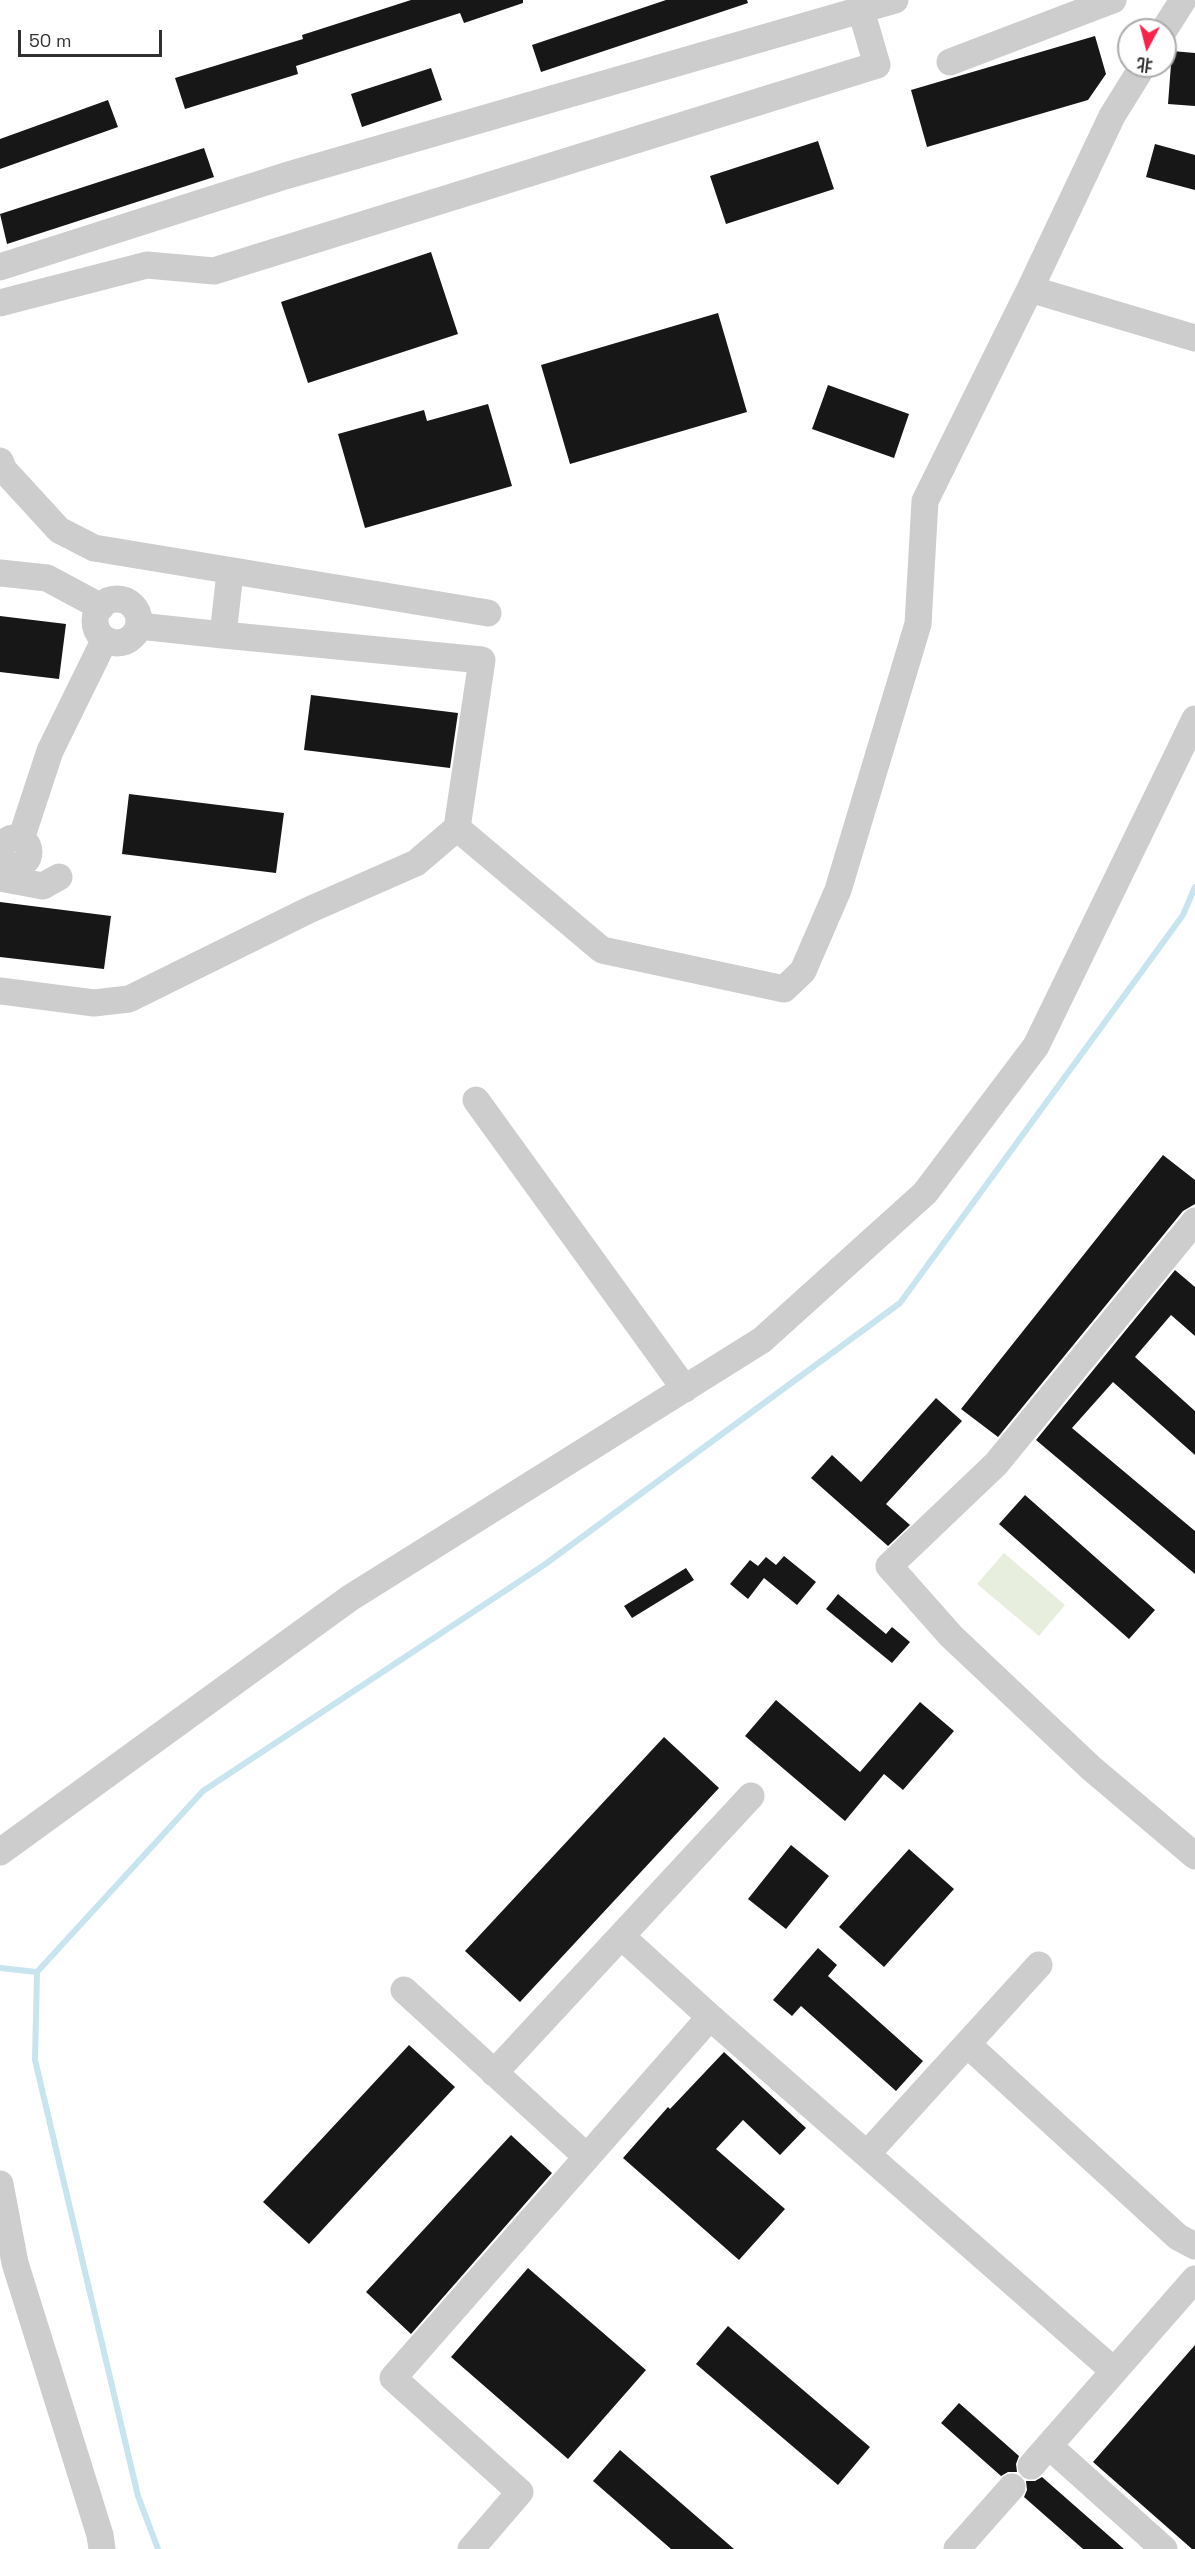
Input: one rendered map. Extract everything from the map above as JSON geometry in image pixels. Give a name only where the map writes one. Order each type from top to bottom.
[{"type":"street","points":[[0,267],[296,173],[895,0]]},
{"type":"street","points":[[950,62],[1113,0]]},
{"type":"street","points":[[1172,18],[1183,0]]},
{"type":"street","points":[[0,303],[147,265],[214,271],[877,65],[861,10]]},
{"type":"street","points":[[457,828],[602,950],[784,989],[802,971],[838,890],[918,624],[925,501],[1030,289],[1112,116],[1136,78]]},
{"type":"street","points":[[1030,289],[1195,338]]},
{"type":"street","points":[[0,461],[3,470],[59,530],[94,548],[230,573],[488,613]]},
{"type":"street","points":[[0,573],[47,578],[101,607]]},
{"type":"street","points":[[223,635],[230,573]]},
{"type":"street","points":[[113,600],[127,601],[137,612],[139,626],[132,638],[126,642],[111,643],[105,639],[96,628],[95,620],[101,607],[113,600]]},
{"type":"street","points":[[0,991],[94,1004],[129,999],[309,910],[416,864],[457,828],[482,660],[139,626]]},
{"type":"street","points":[[59,877],[43,886],[6,874],[2,847],[8,840],[21,839],[50,751],[105,639]]},
{"type":"street","points":[[0,1852],[350,1598],[762,1340],[925,1192],[1029,1055],[1096,928],[1195,719]]},
{"type":"street","points":[[476,1100],[685,1389]]},
{"type":"street","points":[[1195,1221],[996,1464],[889,1566],[959,1644],[1091,1768],[1195,1856]]},
{"type":"street","points":[[494,2073],[751,1796]]},
{"type":"street","points":[[621,1936],[710,2017],[1114,2371]]},
{"type":"street","points":[[867,2154],[1039,1965]]},
{"type":"street","points":[[404,1990],[587,2157]]},
{"type":"street","points":[[471,2549],[520,2492],[393,2378],[710,2017]]},
{"type":"street","points":[[967,2044],[1178,2236],[1195,2246]]},
{"type":"street","points":[[0,2184],[15,2263],[100,2535],[102,2549]]},
{"type":"street","points":[[1031,2466],[1195,2279]]},
{"type":"street","points":[[1049,2446],[1164,2549]]},
{"type":"street","points":[[957,2549],[1012,2487]]},
{"type":"green space","points":[[1004,1553],[1065,1605],[1039,1636],[977,1584]]},
{"type":"building","points":[[411,0],[523,0],[523,3],[464,23],[460,13],[296,66],[298,74],[185,109],[175,78],[303,39],[302,35]]},
{"type":"building","points":[[666,0],[747,0],[748,3],[541,72],[532,45]]},
{"type":"building","points":[[1095,36],[1106,74],[1088,100],[927,147],[911,90]]},
{"type":"building","points":[[1177,51],[1195,53],[1195,106],[1168,104],[1170,78],[1177,78]]},
{"type":"building","points":[[431,68],[442,100],[362,127],[351,94]]},
{"type":"building","points":[[108,100],[118,127],[0,169],[0,139]]},
{"type":"building","points":[[818,141],[834,189],[726,224],[710,176]]},
{"type":"building","points":[[1155,144],[1195,155],[1195,190],[1146,177]]},
{"type":"building","points":[[204,148],[214,177],[7,244],[0,214]]},
{"type":"building","points":[[431,252],[458,334],[308,383],[281,302]]},
{"type":"building","points":[[718,313],[747,412],[570,464],[541,365]]},
{"type":"building","points":[[828,385],[909,414],[894,458],[812,429]]},
{"type":"building","points":[[488,404],[512,486],[365,528],[338,434],[424,410],[427,421]]},
{"type":"building","points":[[0,616],[66,624],[59,679],[0,672]]},
{"type":"building","points":[[311,695],[458,713],[450,768],[304,750]]},
{"type":"building","points":[[129,794],[284,813],[276,873],[122,854]]},
{"type":"building","points":[[0,902],[111,916],[104,969],[0,957]]},
{"type":"building","points":[[1163,1155],[1195,1180],[1195,1204],[1183,1211],[998,1437],[961,1409]]},
{"type":"building","points":[[1175,1270],[1195,1287],[1195,1336],[1171,1315],[1135,1357],[1195,1411],[1195,1455],[1113,1382],[1072,1428],[1195,1531],[1195,1574],[1036,1440]]},
{"type":"building","points":[[936,1398],[962,1421],[886,1504],[910,1525],[888,1546],[811,1478],[832,1455],[861,1482]]},
{"type":"building","points":[[1025,1495],[1155,1610],[1129,1639],[999,1524]]},
{"type":"building","points":[[784,1556],[816,1582],[797,1605],[764,1578],[748,1599],[730,1584],[750,1560],[758,1566],[766,1557],[776,1565]]},
{"type":"building","points":[[686,1568],[694,1580],[632,1618],[624,1606]]},
{"type":"building","points":[[838,1594],[886,1634],[892,1627],[910,1642],[892,1663],[826,1609]]},
{"type":"building","points":[[776,1700],[860,1772],[920,1702],[954,1731],[903,1790],[884,1774],[845,1821],[745,1736]]},
{"type":"building","points":[[664,1737],[719,1788],[520,2002],[465,1951]]},
{"type":"building","points":[[791,1845],[829,1876],[786,1929],[748,1899]]},
{"type":"building","points":[[909,1849],[954,1889],[884,1967],[839,1927]]},
{"type":"building","points":[[818,1948],[837,1965],[828,1976],[923,2061],[896,2091],[801,2006],[792,2016],[773,2000]]},
{"type":"building","points":[[409,2045],[455,2087],[309,2244],[263,2202]]},
{"type":"building","points":[[724,2052],[806,2128],[780,2155],[743,2120],[716,2149],[785,2209],[739,2260],[623,2158],[668,2107],[670,2109]]},
{"type":"building","points":[[511,2135],[552,2173],[411,2334],[366,2292]]},
{"type":"building","points":[[528,2268],[646,2370],[568,2459],[451,2357]]},
{"type":"building","points":[[728,2326],[870,2447],[838,2485],[696,2364]]},
{"type":"building","points":[[1195,2345],[1195,2549],[1192,2549],[1093,2462]]},
{"type":"building","points":[[959,2403],[1019,2456],[1016,2464],[1017,2472],[1008,2472],[1001,2476],[941,2423]]},
{"type":"building","points":[[620,2450],[734,2549],[671,2549],[593,2481]]},
{"type":"building","points":[[1042,2477],[1124,2549],[1083,2549],[1024,2497],[1027,2490],[1026,2481],[1035,2481]]},
{"type":"waterway","points":[[158,2549],[138,2496],[35,2060],[37,1972],[203,1791],[544,1565],[900,1303],[1183,915],[1195,887]]},
{"type":"waterway","points":[[0,1968],[37,1972]]}]
